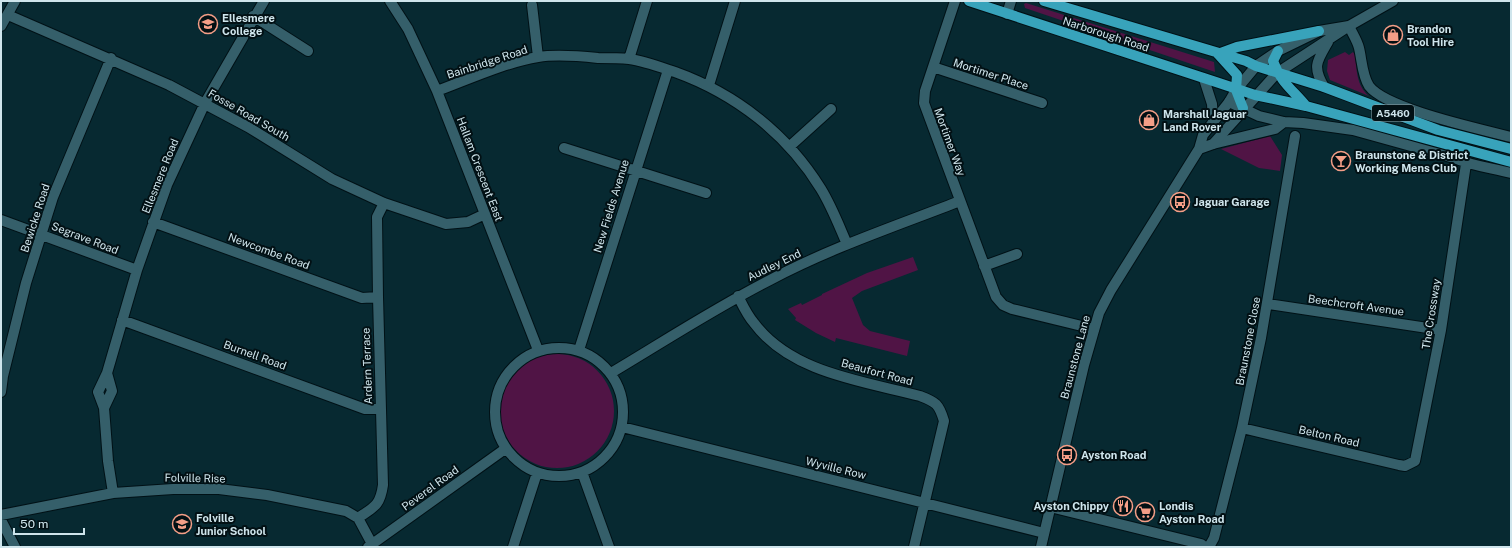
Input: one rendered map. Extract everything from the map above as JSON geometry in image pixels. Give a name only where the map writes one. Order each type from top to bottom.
[{"type":"main road","name":"Narborough Road","points":[[969,1],[1204,79],[1219,82],[1236,90]]},
{"type":"main road","name":"Narborough Road","points":[[1044,1],[1218,54],[1246,61],[1256,66]]},
{"type":"main road","points":[[1243,108],[1236,90],[1235,72],[1218,54],[1237,47],[1319,31]]},
{"type":"main road","points":[[1278,51],[1272,61],[1277,73],[1284,84],[1294,91],[1306,106]]},
{"type":"main road","name":"A5460","points":[[1256,66],[1324,87],[1438,130],[1511,149]]},
{"type":"main road","name":"A5460","points":[[1236,90],[1306,106],[1511,162]]},
{"type":"street","points":[[1,26],[4,14],[15,1]]},
{"type":"street","name":"Ellesmere Road","points":[[113,493],[108,461],[104,408],[98,392],[107,373],[137,270],[167,185],[205,103],[264,1]]},
{"type":"street","name":"Hallam Crescent East","points":[[390,1],[408,29],[437,91],[538,350]]},
{"type":"street","points":[[629,59],[647,1]]},
{"type":"street","points":[[709,85],[735,1]]},
{"type":"street","name":"Mortimer Way","points":[[956,1],[925,91],[924,103],[996,297],[1003,305],[1094,329]]},
{"type":"street","points":[[1007,14],[1011,1]]},
{"type":"street","points":[[1212,144],[1243,108],[1277,73],[1349,26],[1393,1]]},
{"type":"street","points":[[532,6],[538,57]]},
{"type":"street","name":"Fosse Road South","points":[[4,14],[111,58],[205,103],[332,179],[384,203],[446,224],[468,222],[484,214]]},
{"type":"street","points":[[254,16],[308,51]]},
{"type":"street","points":[[1349,26],[1358,46],[1366,80],[1374,91],[1397,104],[1431,115],[1511,136]]},
{"type":"street","name":"Braunstone Lane","points":[[1041,547],[1094,329],[1111,290],[1200,149],[1203,135],[1229,102],[1236,90],[1256,66],[1278,51],[1319,31],[1349,26]]},
{"type":"street","points":[[1324,87],[1317,74],[1316,68],[1317,62],[1329,40]]},
{"type":"street","name":"Bainbridge Road","points":[[437,91],[490,71],[538,57],[576,56],[629,59],[668,70],[709,85],[738,102],[765,122],[789,147],[821,189],[847,244]]},
{"type":"street","name":"Bewicke Road","points":[[1,392],[3,376],[26,283],[53,197],[111,58]]},
{"type":"street","name":"Mortimer Place","points":[[934,67],[1042,103]]},
{"type":"street","name":"New Fields Avenue","points":[[579,350],[668,70]]},
{"type":"street","points":[[1204,79],[1212,104],[1213,121]]},
{"type":"street","points":[[1229,102],[1259,116],[1284,122],[1303,122],[1339,128],[1390,140],[1454,158],[1466,164],[1484,165],[1511,173]]},
{"type":"street","points":[[789,147],[831,109]]},
{"type":"street","points":[[1200,149],[1212,144],[1275,128],[1284,122]]},
{"type":"street","points":[[1364,122],[1390,140]]},
{"type":"street","name":"Braunstone Close","points":[[1209,547],[1214,538],[1242,428],[1268,304],[1295,136]]},
{"type":"street","points":[[564,148],[706,193]]},
{"type":"street","name":"The Crossway","points":[[1410,464],[1417,456],[1441,330],[1466,164]]},
{"type":"street","name":"Audley End","points":[[611,373],[738,296],[771,279],[847,244],[960,201]]},
{"type":"street","name":"Ardern Terrace","points":[[358,518],[374,507],[381,498],[383,485],[380,409],[377,217],[384,203]]},
{"type":"street","name":"Segrave Road","points":[[1,220],[137,270]]},
{"type":"street","name":"Newcombe Road","points":[[154,222],[362,298],[378,297]]},
{"type":"street","points":[[984,266],[1017,254]]},
{"type":"street","name":"Beaufort Road","points":[[738,296],[748,315],[762,333],[796,359],[813,368],[920,396],[934,401],[940,408],[944,421],[914,547]]},
{"type":"street","name":"Beechcroft Avenue","points":[[1268,304],[1441,330]]},
{"type":"street","name":"Burnell Road","points":[[122,320],[366,409],[380,409]]},
{"type":"street","points":[[558,347],[579,350],[597,360],[611,373],[618,388],[623,411],[622,426],[610,451],[582,472],[560,477],[536,473],[516,461],[505,449],[495,425],[495,396],[512,366],[538,350],[558,347]]},
{"type":"street","name":"Wyville Row","points":[[622,426],[1044,533]]},
{"type":"street","name":"Belton Road","points":[[1242,428],[1399,465],[1410,464]]},
{"type":"street","name":"Peverel Road","points":[[370,546],[505,449]]},
{"type":"street","points":[[582,472],[609,547]]},
{"type":"street","points":[[513,547],[536,473]]},
{"type":"street","name":"Folville Rise","points":[[1,515],[113,493],[173,489],[219,489],[303,502],[346,511],[358,518]]},
{"type":"street","points":[[1050,507],[1201,544],[1205,547]]},
{"type":"street","points":[[358,518],[370,546]]},
{"type":"street","points":[[1,520],[15,547]]},
{"type":"shaded area","points":[[1026,3],[1214,62],[1215,72],[1025,8],[1024,4]]},
{"type":"shaded area","points":[[1345,52],[1349,55],[1353,52],[1355,55],[1359,82],[1369,96],[1330,80],[1327,71],[1328,60]]},
{"type":"shaded area","points":[[1270,136],[1282,155],[1280,171],[1259,168],[1221,149]]},
{"type":"shaded area","points":[[913,257],[918,270],[862,291],[852,298],[863,325],[870,331],[910,341],[907,356],[836,338],[835,342],[816,333],[795,320],[796,318],[788,309],[801,303],[802,305],[867,273]]},
{"type":"shaded area","points":[[557,354],[568,355],[579,359],[589,364],[597,371],[604,379],[609,389],[613,400],[613,422],[609,433],[604,443],[597,451],[589,458],[579,463],[568,467],[557,468],[546,467],[535,463],[525,458],[517,451],[510,443],[505,433],[501,422],[500,411],[501,400],[505,389],[510,379],[517,371],[525,364],[535,359],[546,355]]},
{"type":"place","name":"Ellesmere College","points":[[208,24]]},
{"type":"place","name":"Brandon Tool Hire","points":[[1393,35]]},
{"type":"place","name":"Marshall Jaguar Land Rover","points":[[1149,120]]},
{"type":"place","name":"Braunstone & District Working Mens Club","points":[[1341,161]]},
{"type":"place","name":"Jaguar Garage","points":[[1180,202]]},
{"type":"place","name":"Ayston Road","points":[[1067,455]]},
{"type":"place","name":"Ayston Chippy","points":[[1123,506]]},
{"type":"place","name":"Londis Ayston Road","points":[[1145,512]]},
{"type":"place","name":"Folville Junior School","points":[[182,524]]}]
